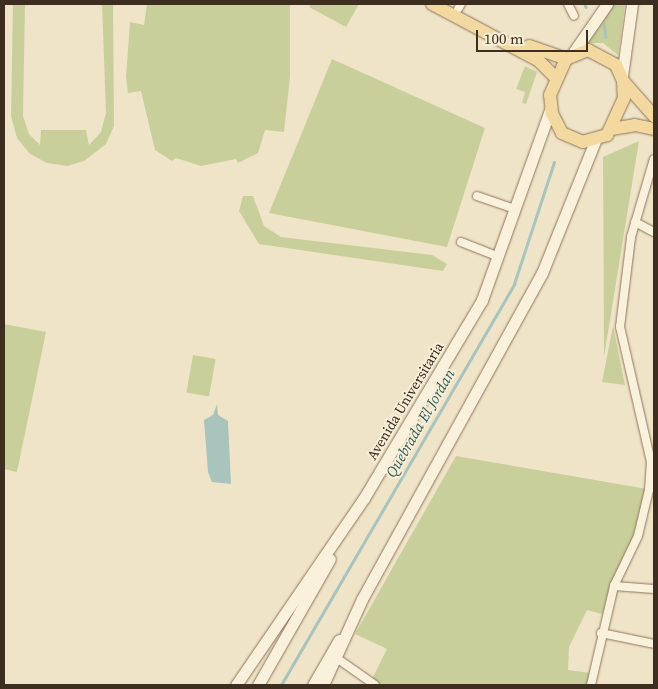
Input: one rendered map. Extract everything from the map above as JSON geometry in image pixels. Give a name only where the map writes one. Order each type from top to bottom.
[{"type":"main road","points":[[432,4],[539,61],[555,77]]},
{"type":"main road","points":[[595,141],[577,141],[562,133],[551,108],[555,77],[607,4]]},
{"type":"main road","points":[[313,685],[542,274],[595,141],[611,129],[621,111],[632,4]]},
{"type":"main road","points":[[456,5],[542,53],[569,56],[601,53],[654,116]]},
{"type":"main road","name":"Avenida Universitaria","points":[[236,685],[364,498],[482,300],[551,108]]},
{"type":"main road","points":[[611,129],[635,125],[654,129]]},
{"type":"main road","points":[[258,685],[364,498]]},
{"type":"main road","points":[[323,685],[338,659],[362,599]]},
{"type":"street","points":[[568,4],[574,16]]},
{"type":"street","points":[[592,685],[601,633],[614,586],[638,536],[652,462],[620,327],[634,222],[654,159]]},
{"type":"street","points":[[477,196],[515,210]]},
{"type":"street","points":[[634,222],[654,232]]},
{"type":"street","points":[[461,242],[499,257]]},
{"type":"street","points":[[614,586],[654,589]]},
{"type":"street","points":[[601,633],[654,644]]},
{"type":"street","points":[[338,659],[375,685]]},
{"type":"green space","points":[[13,4],[25,4],[23,116],[29,134],[40,145],[41,130],[86,130],[89,145],[101,132],[106,113],[102,4],[113,4],[114,126],[106,144],[84,161],[67,166],[47,163],[30,154],[17,138],[11,116]]},
{"type":"green space","points":[[147,4],[290,4],[290,77],[284,132],[265,130],[258,153],[238,163],[236,159],[201,166],[176,158],[172,161],[155,150],[141,91],[128,93],[126,77],[130,22],[144,25]]},
{"type":"green space","points":[[311,4],[359,4],[346,27],[309,7]]},
{"type":"green space","points":[[614,4],[625,4],[618,55],[603,43],[583,43]]},
{"type":"green space","points":[[332,59],[485,128],[447,247],[269,213]]},
{"type":"green space","points":[[525,66],[537,72],[526,104],[522,103],[525,92],[516,89]]},
{"type":"green space","points":[[639,141],[604,357],[603,157]]},
{"type":"green space","points":[[243,196],[253,196],[264,226],[281,237],[432,255],[447,264],[443,271],[259,244],[239,211]]},
{"type":"green space","points":[[4,324],[46,332],[17,472],[4,469]]},
{"type":"green space","points":[[613,326],[625,385],[602,382]]},
{"type":"green space","points":[[193,355],[216,359],[209,396],[186,392]]},
{"type":"green space","points":[[456,456],[647,489],[637,530],[602,614],[587,610],[569,647],[568,670],[591,673],[589,685],[381,685],[372,679],[387,649],[355,634]]},
{"type":"water","points":[[217,404],[218,415],[228,421],[231,484],[212,482],[208,472],[204,420],[213,415]]},
{"type":"waterway","name":"Quebrada El Jordan","points":[[604,24],[606,37]]},
{"type":"waterway","name":"Quebrada El Jordan","points":[[281,685],[514,284],[554,162]]}]
